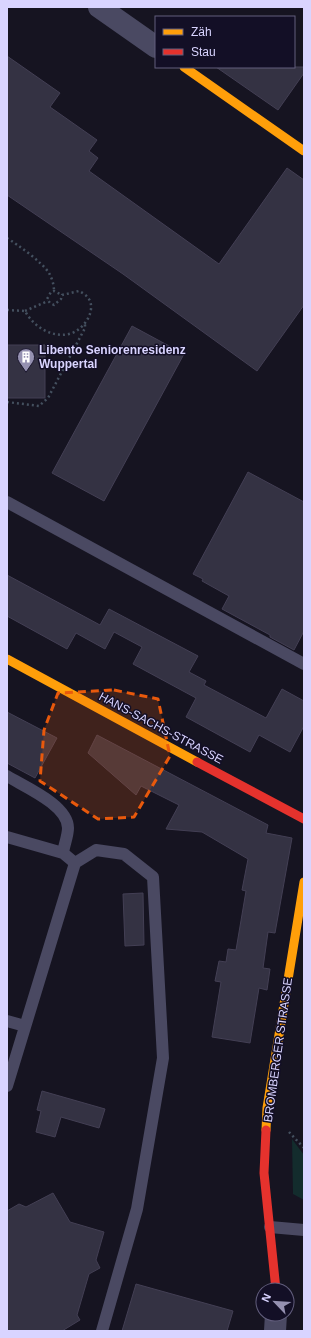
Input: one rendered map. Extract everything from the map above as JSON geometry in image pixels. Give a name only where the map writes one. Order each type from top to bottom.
[{"type":"street","points":[[99,7],[155,46]]},
{"type":"street","points":[[185,68],[304,151]]},
{"type":"street","name":"HANS-SACHS-STRASSE","points":[[7,659],[304,819]]},
{"type":"street","name":"BROMBERGER STRASSE","points":[[275,1282],[264,1173],[267,1108],[304,882]]},
{"type":"lane","points":[[7,502],[304,664]]},
{"type":"lane","points":[[7,776],[53,803],[63,813],[68,828],[63,853]]},
{"type":"lane","points":[[7,837],[63,853],[75,863]]},
{"type":"lane","points":[[7,1086],[75,863],[96,850],[124,854],[153,877],[163,1058],[137,1209],[102,1331]]},
{"type":"lane","points":[[7,1021],[25,1026]]},
{"type":"lane","points":[[270,1227],[304,1230]]},
{"type":"path","points":[[7,238],[38,261],[49,272],[54,291],[62,295],[79,291],[86,295],[90,302],[92,312],[77,331],[68,334],[54,334],[46,331],[34,323],[25,311]]},
{"type":"path","points":[[48,301],[48,297],[51,292],[54,291]]},
{"type":"path","points":[[48,301],[54,305],[61,299],[62,295]]},
{"type":"path","points":[[7,310],[25,311],[48,301]]},
{"type":"path","points":[[7,402],[39,406],[48,398],[85,328],[84,323]]},
{"type":"highlighted area","points":[[114,690],[158,699],[170,756],[134,817],[98,819],[40,781],[44,730],[58,693]]},
{"type":"green space","points":[[292,1139],[304,1155],[304,1200],[293,1194]]},
{"type":"building","points":[[7,56],[60,93],[50,107],[97,140],[89,151],[98,158],[89,171],[219,264],[287,168],[304,180],[304,305],[257,371],[123,274],[7,195]]},
{"type":"building","points":[[304,67],[304,73],[278,110],[217,68]]},
{"type":"building","points":[[132,326],[184,354],[104,501],[52,473]]},
{"type":"building","name":"Libento Seniorenresidenz Wuppertal","points":[[7,345],[45,345],[45,398],[7,398]]},
{"type":"building","points":[[248,472],[304,502],[304,631],[294,650],[222,609],[229,596],[202,581],[203,579],[193,574]]},
{"type":"building","points":[[7,575],[100,625],[109,609],[198,656],[189,672],[206,681],[204,685],[266,718],[282,689],[304,701],[304,726],[290,752],[259,735],[250,752],[186,717],[196,698],[133,664],[142,647],[114,632],[105,649],[76,633],[67,649],[7,616]]},
{"type":"building","points":[[7,712],[57,738],[35,778],[7,763]]},
{"type":"building","points":[[97,735],[268,825],[266,833],[292,838],[275,933],[268,932],[263,968],[270,969],[267,990],[259,988],[250,1043],[212,1037],[221,982],[215,981],[219,961],[226,962],[228,949],[236,950],[246,891],[242,890],[248,859],[202,832],[166,829],[179,805],[141,786],[136,795],[88,753]]},
{"type":"building","points":[[143,893],[144,945],[125,946],[123,894]]},
{"type":"building","points":[[42,1091],[105,1109],[99,1128],[61,1117],[55,1137],[36,1132],[41,1111],[37,1110]]},
{"type":"building","points":[[53,1193],[70,1222],[104,1232],[96,1260],[100,1268],[89,1274],[77,1315],[80,1320],[62,1331],[7,1331],[7,1211],[19,1204],[26,1207]]},
{"type":"building","points":[[136,1284],[233,1311],[227,1331],[122,1331]]},
{"type":"traffic: slow","points":[[185,68],[304,151]]},
{"type":"traffic: slow","points":[[7,659],[197,762]]},
{"type":"traffic: slow","points":[[266,1130],[267,1108],[304,882]]},
{"type":"traffic: jam","points":[[197,762],[304,819]]},
{"type":"traffic: jam","points":[[266,1130],[264,1173],[275,1282]]},
{"type":"place","name":"Libento Seniorenresidenz Wuppertal","points":[[26,372]]}]
